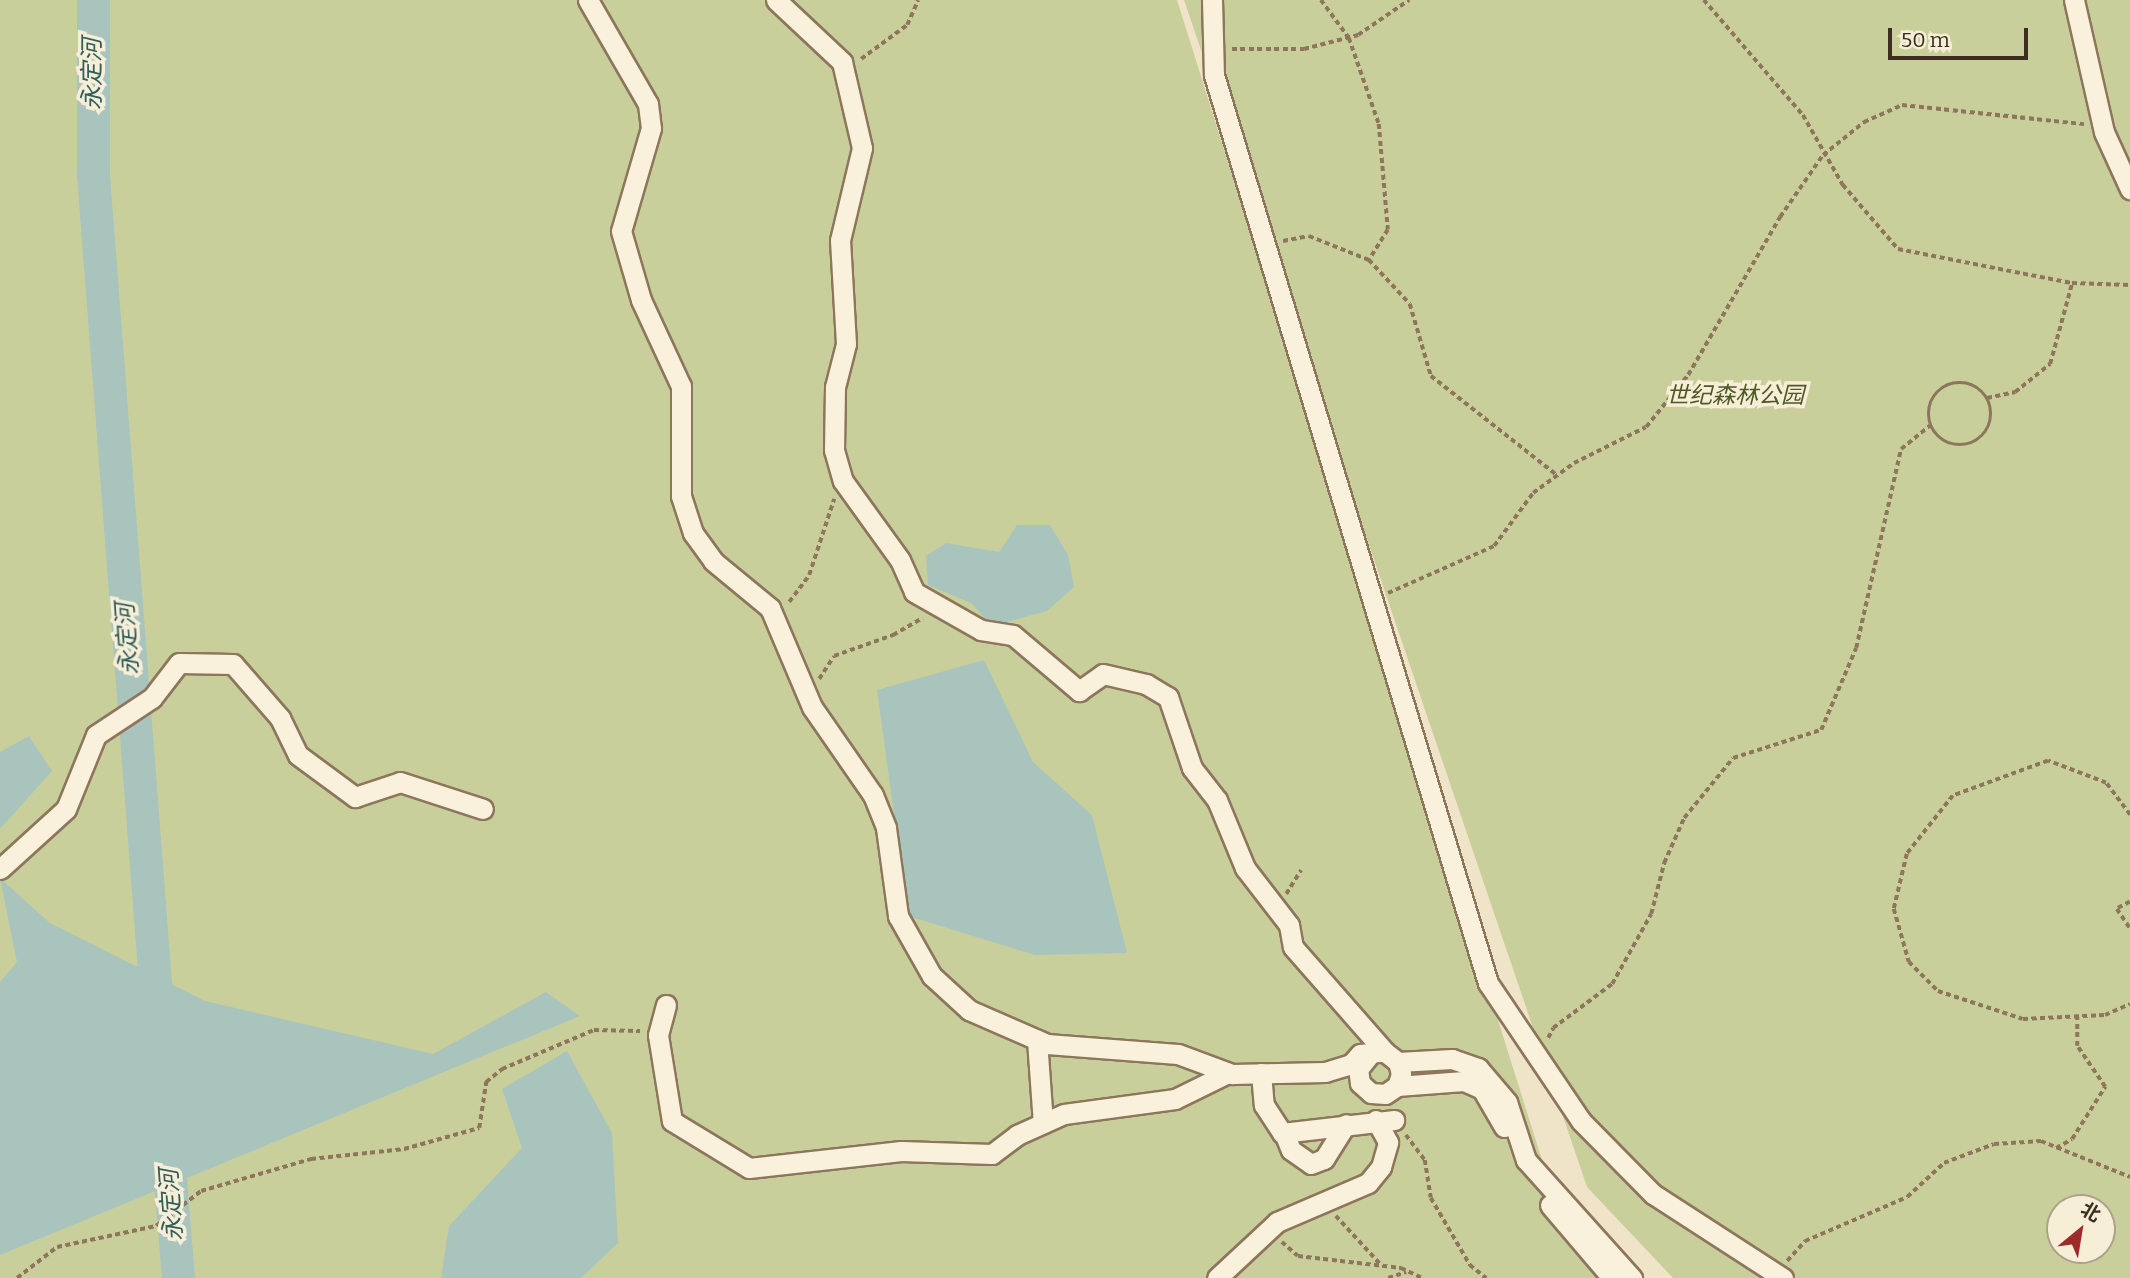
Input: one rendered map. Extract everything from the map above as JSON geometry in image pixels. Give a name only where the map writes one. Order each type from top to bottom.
[{"type":"lane","points":[[588,0],[648,104],[651,128],[621,231],[641,300],[681,386],[681,496],[693,533],[713,561],[770,608],[808,699],[873,795],[886,828],[898,916],[932,975],[969,1010],[1037,1040],[1178,1054],[1228,1073],[1325,1072],[1385,1056],[1452,1059],[1478,1068],[1507,1102],[1526,1160],[1632,1278]]},
{"type":"lane","points":[[776,0],[824,42],[843,67],[862,148],[840,240],[846,344],[835,387],[834,450],[841,474],[900,560],[914,592],[981,630],[1013,635],[1079,691],[1103,674],[1146,684],[1168,697],[1192,768],[1217,800],[1245,868],[1289,925],[1293,947],[1385,1056],[1397,1086]]},
{"type":"lane","points":[[1212,0],[1216,50],[1214,75],[1489,983],[1581,1121],[1653,1194],[1780,1276]]},
{"type":"lane","points":[[2074,0],[2104,132],[2130,189]]},
{"type":"lane","points":[[0,869],[66,809],[96,735],[152,698],[179,663],[233,664],[280,718],[298,755],[355,797],[400,782],[483,809]]},
{"type":"lane","points":[[666,1005],[660,1027],[672,1121],[748,1168],[901,1151],[992,1154],[1043,1123],[1064,1114],[1175,1099],[1228,1073]]},
{"type":"lane","points":[[1037,1040],[1043,1123]]},
{"type":"lane","points":[[1385,1056],[1358,1069],[1360,1083],[1378,1095],[1397,1086],[1440,1080],[1464,1081],[1482,1090],[1497,1109],[1508,1150],[1526,1180],[1612,1278]]},
{"type":"lane","points":[[1261,1073],[1264,1105],[1301,1161],[1311,1164],[1324,1159],[1346,1124]]},
{"type":"lane","points":[[1217,1278],[1272,1228],[1328,1198],[1368,1183],[1381,1167],[1388,1142],[1385,1120],[1284,1133]]},
{"type":"path","points":[[843,67],[875,54],[907,25],[918,0]]},
{"type":"path","points":[[1321,0],[1349,38],[1379,124],[1378,163],[1387,206],[1388,230],[1369,260]]},
{"type":"path","points":[[1216,50],[1304,48],[1349,38],[1409,0]]},
{"type":"path","points":[[1704,0],[1802,115],[1823,155],[1898,249],[2072,283],[2130,285]]},
{"type":"path","points":[[1373,599],[1494,546],[1533,493],[1557,475],[1646,427],[1688,375],[1780,217],[1823,155],[1864,122],[1902,105],[2087,124],[2104,132]]},
{"type":"path","points":[[1266,245],[1309,236],[1369,260],[1410,304],[1431,376],[1557,475]]},
{"type":"path","points":[[1987,398],[2015,391],[2050,364],[2072,283]]},
{"type":"path","points":[[1971,385],[1987,398],[1988,428],[1974,442],[1954,444],[1931,425],[1930,405],[1942,389],[1971,385]]},
{"type":"path","points":[[1539,1058],[1553,1028],[1612,985],[1651,914],[1664,863],[1684,818],[1734,758],[1821,730],[1856,648],[1902,449],[1931,425]]},
{"type":"path","points":[[775,621],[809,575],[841,474]]},
{"type":"path","points":[[808,699],[834,656],[893,635],[939,608]]},
{"type":"path","points":[[2130,815],[2106,782],[2048,761],[1953,796],[1908,854],[1894,909],[1909,962],[1938,991],[2023,1019],[2105,1015],[2130,1004]]},
{"type":"path","points":[[1274,906],[1301,870]]},
{"type":"path","points":[[2130,902],[2117,908],[2130,928]]},
{"type":"path","points":[[2056,1148],[2072,1139],[2105,1087],[2077,1046],[2077,1016]]},
{"type":"path","points":[[17,1278],[57,1247],[156,1226],[201,1191],[261,1178],[311,1159],[404,1149],[479,1128],[486,1082],[502,1069],[594,1030],[614,1034],[660,1027]]},
{"type":"path","points":[[1385,1120],[1425,1160],[1431,1198],[1470,1265],[1486,1278]]},
{"type":"path","points":[[1780,1276],[1805,1241],[1907,1196],[1944,1163],[1994,1144],[2041,1141],[2130,1177]]},
{"type":"path","points":[[1328,1198],[1341,1227],[1384,1268]]},
{"type":"path","points":[[1272,1228],[1298,1256],[1407,1271],[1422,1278]]},
{"type":"path","points":[[1388,1278],[1407,1271]]},
{"type":"green space","points":[[0,0],[1177,0],[1554,1198],[1613,1278],[0,1278]]},
{"type":"green space","name":"世纪森林公园","points":[[1184,0],[2130,0],[2130,1278],[1673,1278],[1587,1187]]},
{"type":"water","points":[[1017,525],[1050,525],[1068,555],[1074,587],[1047,611],[992,626],[971,603],[928,585],[926,556],[946,543],[999,552]]},
{"type":"water","points":[[984,660],[1033,762],[1092,815],[1127,953],[1035,955],[908,916],[877,690]]},
{"type":"water","points":[[29,736],[52,771],[0,829],[0,752]]},
{"type":"water","points":[[0,878],[50,923],[205,1001],[433,1054],[546,992],[580,1016],[0,1255],[0,982],[17,962]]},
{"type":"water","points":[[567,1051],[612,1133],[618,1243],[581,1278],[441,1278],[449,1226],[522,1148],[502,1089]]},
{"type":"waterway","name":"永定河","points":[[93,0],[93,175],[158,1021]]},
{"type":"waterway","name":"永定河","points":[[167,1141],[178,1278]]}]
